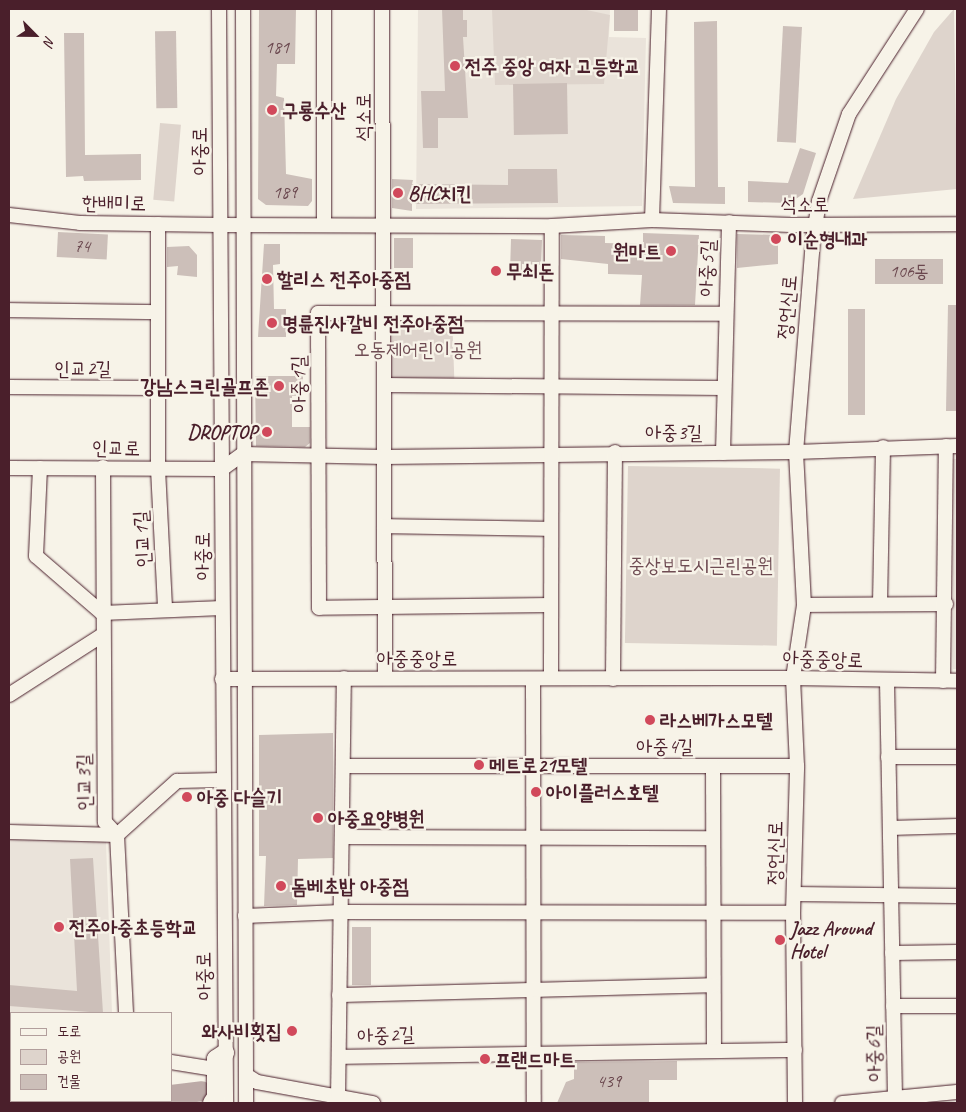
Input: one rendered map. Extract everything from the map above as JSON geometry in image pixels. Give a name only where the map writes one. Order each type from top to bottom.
[{"type":"main road","points":[[212,1103],[216,1097],[214,1069],[216,1059],[225,1053]]},
{"type":"street","name":"아중로","points":[[219,9],[222,469],[221,780],[226,1103]]},
{"type":"street","name":"아중로","points":[[243,9],[246,1103]]},
{"type":"street","name":"석소로","points":[[324,9],[324,224]]},
{"type":"street","name":"석소로","points":[[382,9],[383,224]]},
{"type":"street","points":[[652,220],[659,9]]},
{"type":"street","name":"정언신로","points":[[795,1103],[793,913],[797,766],[793,678],[804,605],[796,452],[815,224],[819,201],[849,114],[917,9]]},
{"type":"street","name":"한배미로","points":[[9,215],[47,221],[220,225]]},
{"type":"street","name":"석소로","points":[[220,225],[552,226],[652,220],[815,224],[957,224]]},
{"type":"street","name":"아중5길","points":[[723,453],[728,222]]},
{"type":"street","points":[[158,224],[158,469]]},
{"type":"street","points":[[383,224],[385,678]]},
{"type":"street","points":[[551,678],[552,453],[550,385],[553,312],[552,226]]},
{"type":"street","points":[[9,310],[157,312]]},
{"type":"street","name":"아중5길","points":[[553,312],[726,314]]},
{"type":"street","name":"아중1길","points":[[320,455],[318,313],[553,312]]},
{"type":"street","points":[[384,385],[724,388]]},
{"type":"street","name":"인교2길","points":[[9,387],[158,388]]},
{"type":"street","name":"아중3길","points":[[384,456],[615,452],[796,452],[884,447],[952,446]]},
{"type":"street","name":"아중중앙로","points":[[222,679],[551,678],[612,680],[793,678],[950,681],[946,604],[952,446]]},
{"type":"street","points":[[880,604],[884,447]]},
{"type":"street","points":[[612,680],[615,452]]},
{"type":"street","points":[[222,469],[243,454],[384,456]]},
{"type":"street","points":[[320,455],[319,608],[551,605]]},
{"type":"street","name":"인교3길","points":[[102,467],[101,636],[105,822],[117,835],[126,1012]]},
{"type":"street","name":"인교로","points":[[9,468],[222,469]]},
{"type":"street","points":[[40,468],[36,556],[102,613],[165,608],[222,608]]},
{"type":"street","name":"인교1길","points":[[158,469],[165,608]]},
{"type":"street","points":[[384,526],[551,529]]},
{"type":"street","points":[[804,605],[946,604]]},
{"type":"street","points":[[9,695],[101,636]]},
{"type":"street","name":"아중2길","points":[[338,1098],[344,678]]},
{"type":"street","points":[[532,679],[534,1103]]},
{"type":"street","name":"아중6길","points":[[886,681],[895,1100]]},
{"type":"street","points":[[888,757],[957,757]]},
{"type":"street","name":"아중4길","points":[[343,766],[797,766]]},
{"type":"street","points":[[713,766],[714,1051]]},
{"type":"street","points":[[9,832],[117,835],[177,782],[221,780]]},
{"type":"street","points":[[890,828],[957,826]]},
{"type":"street","points":[[342,837],[713,838]]},
{"type":"street","points":[[794,894],[957,896]]},
{"type":"street","points":[[245,916],[341,912],[713,910],[793,913]]},
{"type":"street","points":[[892,953],[957,952]]},
{"type":"street","points":[[533,990],[713,985]]},
{"type":"street","name":"아중2길","points":[[339,995],[533,990]]},
{"type":"street","name":"아중6길","points":[[893,1006],[957,1006]]},
{"type":"street","points":[[533,1051],[795,1050]]},
{"type":"street","name":"아중2길","points":[[339,1056],[533,1051]]},
{"type":"street","points":[[172,1062],[214,1069]]},
{"type":"street","points":[[246,1075],[256,1082],[373,1103]]},
{"type":"street","points":[[842,1103],[895,1100],[957,1092]]},
{"type":"shaded area","points":[[418,9],[610,9],[609,37],[646,38],[642,206],[416,209]]},
{"type":"shaded area","points":[[953,459],[957,459],[957,669],[953,669]]},
{"type":"shaded area","name":"전주아중초등학교","points":[[9,839],[106,841],[112,1012],[10,1012],[9,1022]]},
{"type":"green space","points":[[492,9],[582,9],[610,15],[604,84],[495,85]]},
{"type":"green space","points":[[954,9],[957,189],[853,199],[896,99],[934,32]]},
{"type":"green space","points":[[160,123],[181,125],[174,202],[153,200]]},
{"type":"green space","name":"오동제어린이공원","points":[[452,313],[455,385],[385,387],[382,315]]},
{"type":"green space","name":"중상보도시근린공원","points":[[628,466],[780,469],[777,646],[625,643]]},
{"type":"building","points":[[259,9],[296,9],[295,64],[277,64],[276,96],[284,98],[286,174],[312,179],[312,201],[308,206],[266,205],[258,199]]},
{"type":"building","name":"전주 중앙 여자 고등학교","points":[[442,9],[463,9],[463,20],[467,20],[467,37],[463,37],[468,118],[438,118],[438,148],[423,148],[421,91],[445,91]]},
{"type":"building","points":[[614,9],[638,9],[638,31],[614,31]]},
{"type":"building","points":[[717,21],[718,187],[725,187],[725,204],[673,203],[669,186],[695,187],[694,22]]},
{"type":"building","points":[[783,26],[802,27],[796,143],[777,142]]},
{"type":"building","points":[[155,31],[176,31],[177,108],[156,108]]},
{"type":"building","points":[[64,33],[84,33],[85,155],[141,154],[141,180],[84,181],[83,176],[66,177]]},
{"type":"building","points":[[567,83],[568,134],[514,135],[513,84]]},
{"type":"building","points":[[800,148],[816,153],[803,194],[790,203],[748,202],[748,181],[788,183]]},
{"type":"building","points":[[508,169],[557,169],[558,203],[412,204],[412,211],[392,208],[392,179],[413,180],[412,184],[508,185]]},
{"type":"building","points":[[58,232],[108,235],[107,260],[57,257]]},
{"type":"building","points":[[643,233],[699,235],[695,305],[640,305],[642,275],[608,274],[608,264],[561,259],[561,235],[605,236],[605,243],[643,244]]},
{"type":"building","points":[[737,234],[778,235],[778,264],[737,268]]},
{"type":"building","points":[[394,238],[413,238],[413,268],[394,268]]},
{"type":"building","points":[[511,239],[542,240],[541,265],[522,264],[522,273],[510,272]]},
{"type":"building","points":[[264,244],[280,244],[280,264],[273,265],[274,309],[286,309],[286,337],[258,337]]},
{"type":"building","points":[[189,246],[197,255],[197,277],[177,275],[178,266],[167,267],[167,247]]},
{"type":"building","points":[[875,259],[943,259],[943,284],[875,284]]},
{"type":"building","points":[[948,305],[957,305],[957,411],[946,411]]},
{"type":"building","points":[[848,309],[865,309],[865,415],[848,415]]},
{"type":"building","points":[[255,376],[303,376],[303,396],[292,396],[292,427],[310,427],[310,443],[305,447],[256,446]]},
{"type":"building","points":[[333,733],[333,858],[298,859],[297,905],[264,906],[266,856],[259,856],[259,735]]},
{"type":"building","points":[[93,858],[103,1012],[9,1006],[9,985],[77,991],[70,859]]},
{"type":"building","points":[[352,927],[371,927],[371,985],[352,985]]},
{"type":"building","points":[[677,1061],[677,1080],[649,1080],[649,1103],[557,1103],[566,1082],[574,1079],[574,1062]]},
{"type":"waterway","points":[[172,1095],[202,1091]]},
{"type":"place","name":"전주 중앙 여자 고등학교","points":[[455,66]]},
{"type":"place","name":"구룡수산","points":[[272,110]]},
{"type":"place","name":"BHC치킨","points":[[398,193]]},
{"type":"place","name":"이순형내과","points":[[776,239]]},
{"type":"place","name":"원마트","points":[[671,251]]},
{"type":"place","name":"무쇠돈","points":[[496,271]]},
{"type":"place","name":"할리스 전주아중점","points":[[267,279]]},
{"type":"place","name":"명륜진사갈비 전주아중점","points":[[272,323]]},
{"type":"place","name":"강남스크린골프존","points":[[279,386]]},
{"type":"place","name":"DROPTOP","points":[[267,432]]},
{"type":"place","name":"라스베가스모텔","points":[[650,720]]},
{"type":"place","name":"메트로21모텔","points":[[479,765]]},
{"type":"place","name":"아이플러스호텔","points":[[536,792]]},
{"type":"place","name":"아중 다슬기","points":[[187,797]]},
{"type":"place","name":"아중요양병원","points":[[318,818]]},
{"type":"place","name":"돔베초밥 아중점","points":[[281,886]]},
{"type":"place","name":"전주아중초등학교","points":[[59,927]]},
{"type":"place","name":"Jazz Around Hotel","points":[[780,940]]},
{"type":"place","name":"와사비횟집","points":[[292,1031]]},
{"type":"place","name":"프랜드마트","points":[[485,1059]]}]
